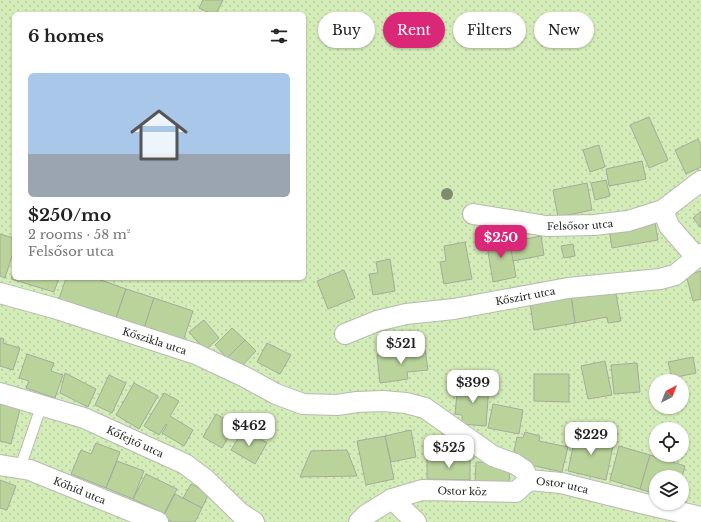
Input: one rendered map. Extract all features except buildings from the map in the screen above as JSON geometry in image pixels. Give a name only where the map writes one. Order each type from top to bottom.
[{"type":"street","name":"Felsősor utca","points":[[473,214],[546,226],[594,225],[628,221],[662,210],[701,182]]},
{"type":"street","points":[[662,210],[669,226],[699,255]]},
{"type":"street","name":"Kőszirt utca","points":[[345,334],[377,321],[406,314],[454,309],[568,288],[660,279],[675,274],[686,267],[699,255]]},
{"type":"street","name":"Kőszikla utca","points":[[0,293],[54,308],[196,354],[245,377],[276,394],[303,404]]},
{"type":"street","name":"Kőfejtő utca","points":[[0,393],[42,404],[84,418],[185,464],[205,479],[240,513],[254,522]]},
{"type":"street","name":"Ostor utca","points":[[303,404],[337,405],[357,402],[383,401],[406,403],[425,408],[493,456],[515,464],[524,470],[529,480],[562,483],[701,517]]},
{"type":"street","name":"Kőhíd utca","points":[[0,465],[30,470],[158,522]]},
{"type":"street","name":"Ostor köz","points":[[392,499],[422,490],[516,492],[529,480]]},
{"type":"street","points":[[359,522],[366,515],[392,499],[416,522]]},
{"type":"lane","points":[[20,468],[42,404]]},
{"type":"green space","points":[[0,0],[701,0],[701,522],[0,522]]}]
